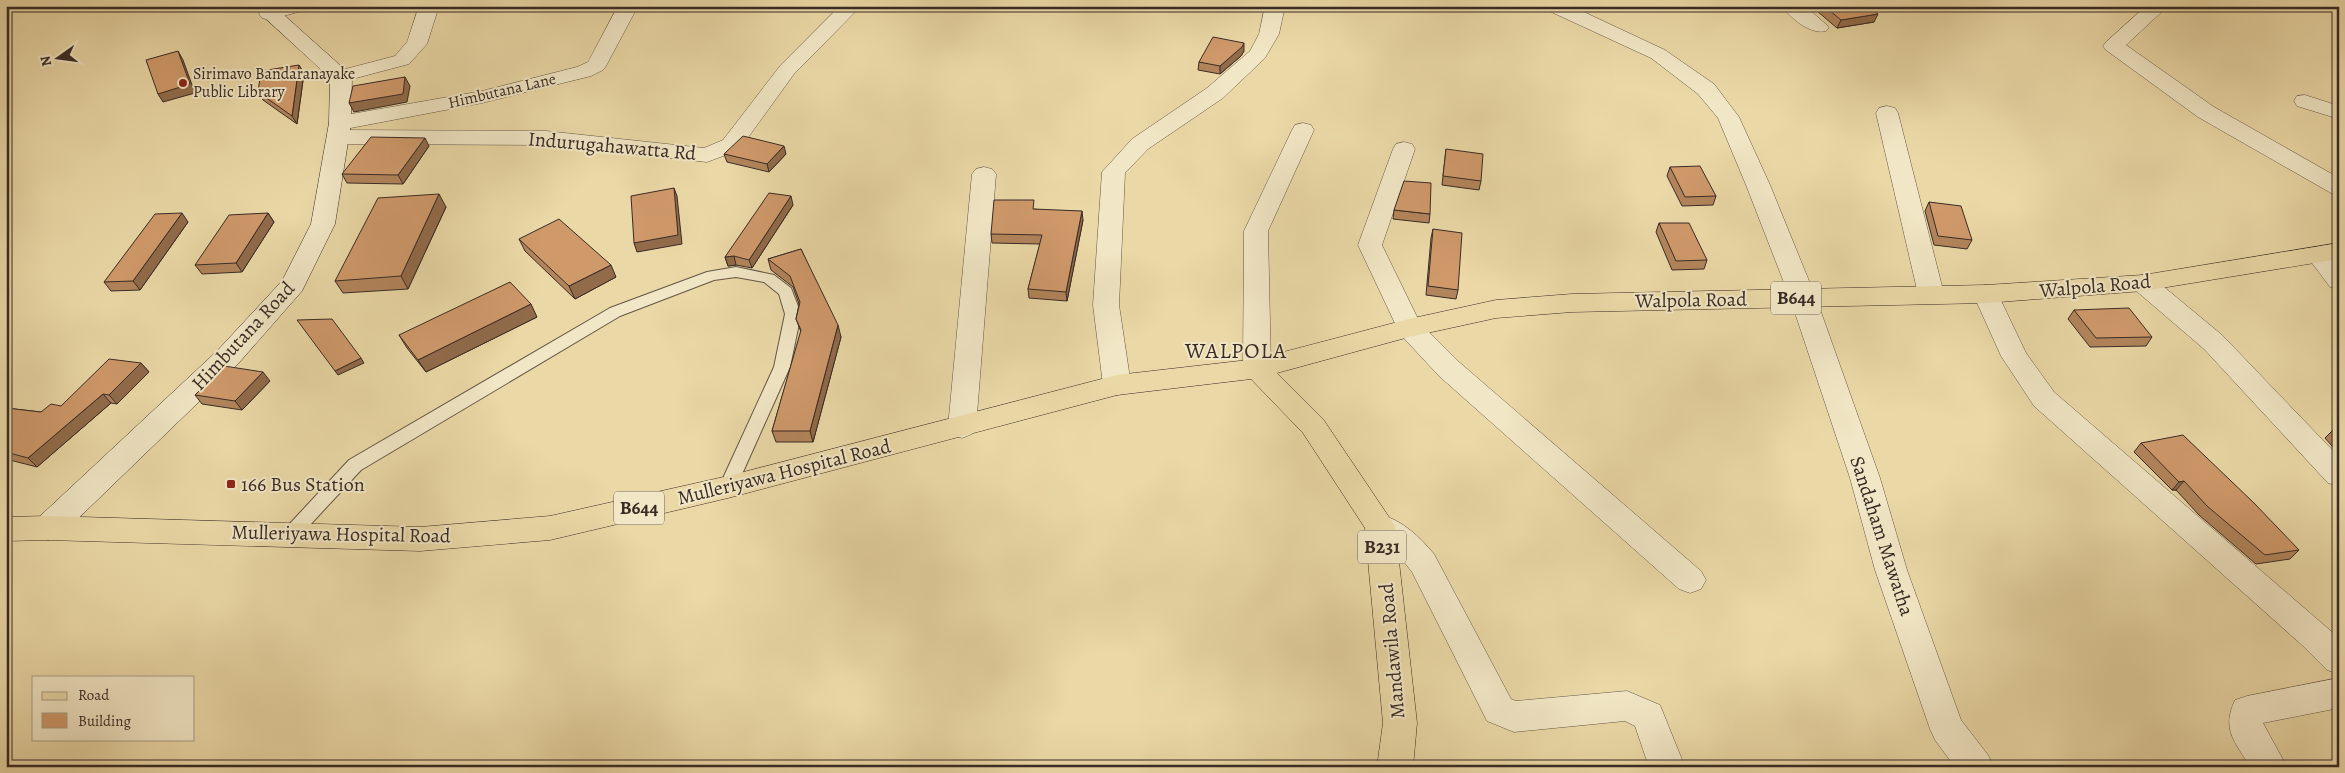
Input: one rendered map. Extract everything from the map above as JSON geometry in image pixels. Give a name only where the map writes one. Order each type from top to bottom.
[{"type":"main road","name":"Walpola Road","points":[[1257,369],[1409,328],[1496,309],[1572,303],[1986,294],[2143,283],[2329,253]]},
{"type":"main road","name":"Mulleriyawa Hospital Road","points":[[6,529],[48,528],[420,539],[550,528],[728,487],[1117,385],[1257,369]]},
{"type":"main road","name":"Mandawila Road","points":[[1257,369],[1313,426],[1380,526],[1400,723],[1395,767]]},
{"type":"street","points":[[265,10],[298,6]]},
{"type":"street","points":[[265,10],[341,76],[402,60],[417,44],[430,6]]},
{"type":"street","name":"Himbutana Lane","points":[[339,130],[584,72],[596,66],[628,6]]},
{"type":"street","name":"Indurugahawatta Rd","points":[[339,130],[546,138],[707,155],[731,145],[787,70],[851,6]]},
{"type":"street","points":[[1117,385],[1106,305],[1114,172],[1140,144],[1215,93],[1258,54],[1270,34],[1275,6]]},
{"type":"street","points":[[1562,10],[1597,6]]},
{"type":"street","points":[[1792,6],[1820,27]]},
{"type":"street","points":[[2158,6],[2113,46],[2206,112],[2339,188]]},
{"type":"street","name":"Sandaham Mawatha","points":[[1562,10],[1658,54],[1706,89],[1728,117],[1758,185],[1803,298],[1865,478],[1892,570],[1947,729],[1976,767]]},
{"type":"street","name":"Himbutana Road","points":[[48,528],[227,358],[293,285],[323,224],[339,130],[341,76]]},
{"type":"street","points":[[2305,101],[2339,113]]},
{"type":"street","points":[[1887,113],[1931,294]]},
{"type":"street","points":[[1257,369],[1256,231],[1303,130]]},
{"type":"street","points":[[1404,149],[1370,245],[1409,328],[1449,368],[1690,580]]},
{"type":"street","points":[[962,427],[984,174]]},
{"type":"street","points":[[2329,253],[2339,281]]},
{"type":"street","points":[[2143,283],[2213,342],[2338,474]]},
{"type":"street","points":[[1986,294],[2014,356],[2044,399],[2315,636],[2339,660]]},
{"type":"street","points":[[1380,526],[1408,544],[1423,562],[1500,710],[1514,717],[1627,706],[1648,716],[1666,767]]},
{"type":"street","points":[[2269,767],[2244,726],[2247,711],[2339,693]]},
{"type":"lane","points":[[290,535],[355,465],[380,450],[615,312],[712,275],[736,272],[769,278],[786,292],[793,314],[782,367],[728,487]]},
{"type":"building","points":[[1824,6],[1867,6],[1878,14],[1841,20]]},
{"type":"building","points":[[1213,37],[1244,43],[1242,47],[1220,66],[1199,62]]},
{"type":"building","points":[[178,51],[190,84],[158,94],[146,60]]},
{"type":"building","points":[[299,65],[292,116],[258,92],[261,71]]},
{"type":"building","points":[[405,77],[403,94],[349,103],[353,86]]},
{"type":"building","points":[[743,136],[784,146],[767,164],[724,154]]},
{"type":"building","points":[[371,137],[425,138],[398,175],[342,174]]},
{"type":"building","points":[[1446,149],[1483,154],[1481,181],[1443,176]]},
{"type":"building","points":[[1700,166],[1716,196],[1685,197],[1670,167]]},
{"type":"building","points":[[1404,181],[1431,183],[1430,214],[1394,210]]},
{"type":"building","points":[[674,188],[678,235],[634,243],[631,196]]},
{"type":"building","points":[[769,193],[791,196],[749,260],[734,256],[725,257]]},
{"type":"building","points":[[439,194],[401,276],[335,281],[378,198]]},
{"type":"building","points":[[994,200],[1034,200],[1033,209],[1082,211],[1066,292],[1028,289],[1042,235],[991,234]]},
{"type":"building","points":[[1929,202],[1961,206],[1972,240],[1938,236]]},
{"type":"building","points":[[182,213],[133,281],[104,282],[155,214]]},
{"type":"building","points":[[268,213],[236,263],[195,265],[229,215]]},
{"type":"building","points":[[559,219],[611,265],[569,286],[519,239]]},
{"type":"building","points":[[1659,223],[1689,223],[1707,260],[1676,261]]},
{"type":"building","points":[[1433,229],[1462,233],[1458,290],[1428,286]]},
{"type":"building","points":[[801,249],[838,325],[810,431],[772,431],[801,330],[796,319],[800,302],[790,276],[768,259]]},
{"type":"building","points":[[510,282],[531,304],[418,360],[399,335]]},
{"type":"building","points":[[2129,308],[2152,337],[2096,338],[2074,310]]},
{"type":"building","points":[[332,319],[361,358],[335,371],[297,320]]},
{"type":"building","points":[[109,359],[141,363],[109,395],[103,394],[28,458],[6,452],[6,408],[41,412],[51,404],[61,406]]},
{"type":"building","points":[[224,366],[263,372],[235,401],[195,395]]},
{"type":"building","points":[[2183,435],[2254,503],[2299,550],[2265,555],[2207,506],[2184,481],[2179,482],[2141,443]]},
{"type":"place","name":"Sirimavo Bandaranayake Public Library","points":[[183,83]]},
{"type":"place","name":"166 Bus Station","points":[[231,484]]},
{"type":"district","name":"WALPOLA","points":[[1236,351]]}]
